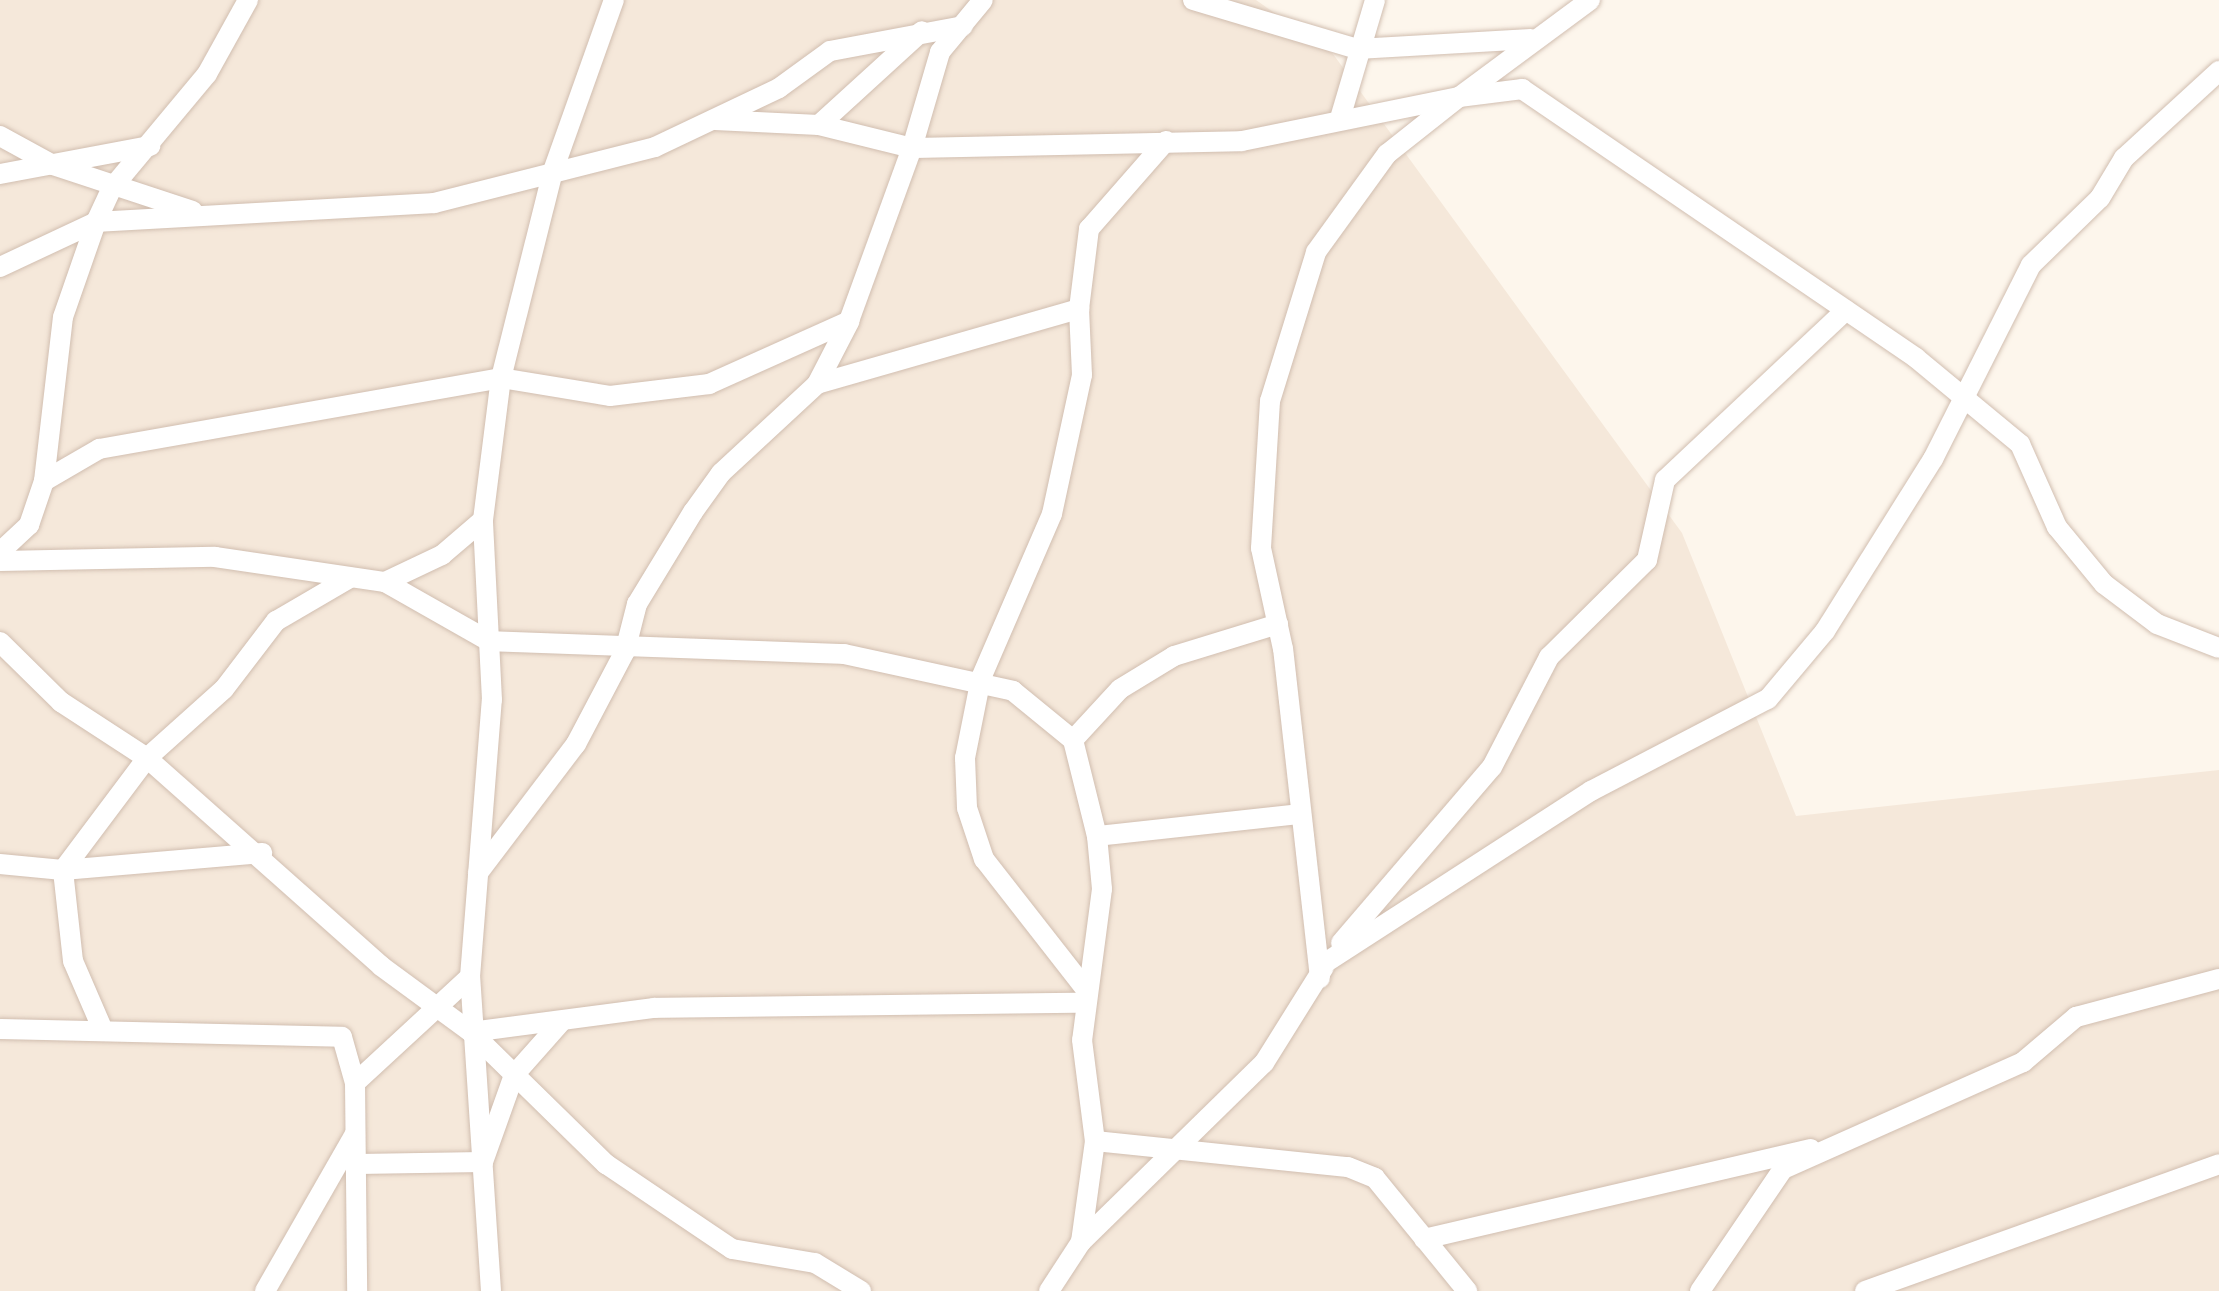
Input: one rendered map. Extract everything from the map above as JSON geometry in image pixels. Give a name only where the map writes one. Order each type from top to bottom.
[{"type":"street","points":[[0,552],[22,536],[44,481],[64,317],[96,222],[112,188],[150,146],[248,0]]},
{"type":"street","points":[[491,1291],[470,977],[489,641],[483,520],[501,378],[553,171],[612,9],[632,0]]},
{"type":"street","points":[[1194,0],[1356,49],[1530,40]]},
{"type":"street","points":[[1342,115],[1356,49],[1375,0]]},
{"type":"street","points":[[1322,970],[1298,814],[1278,624],[1260,516],[1270,401],[1293,312],[1316,252],[1387,154],[1530,40],[1590,0]]},
{"type":"street","points":[[478,874],[576,744],[625,651],[657,566],[721,473],[817,384],[849,321],[912,148],[940,52],[984,1]]},
{"type":"street","points":[[0,267],[96,222],[434,203],[655,147],[705,119],[779,88],[830,51],[963,26]]},
{"type":"street","points":[[819,125],[922,31]]},
{"type":"street","points":[[1322,970],[1591,791],[1768,700],[1826,631],[1962,403],[2031,265],[2100,198],[2124,158],[2219,71]]},
{"type":"street","points":[[705,119],[819,125],[912,148],[1242,140],[1342,115],[1522,89],[1846,310],[2020,444],[2057,527],[2129,608],[2219,648]]},
{"type":"street","points":[[0,136],[53,165],[112,188],[209,215]]},
{"type":"street","points":[[1086,997],[984,860],[967,808],[965,758],[981,678],[1052,514],[1082,375],[1079,309],[1088,230],[1166,141]]},
{"type":"street","points":[[0,174],[150,146]]},
{"type":"street","points":[[817,384],[1079,309]]},
{"type":"street","points":[[1050,1291],[1081,1242],[1264,1062],[1322,970],[1492,768],[1549,656],[1647,560],[1665,480],[1846,310]]},
{"type":"street","points":[[44,481],[100,450],[501,378],[610,396],[709,384],[849,321]]},
{"type":"street","points":[[385,582],[442,555],[483,520]]},
{"type":"street","points":[[0,561],[215,558],[385,582],[428,598],[489,641],[625,651],[796,650],[926,678],[981,678],[1013,691],[1073,740],[1097,836],[1102,889],[1086,997],[1095,1141],[1081,1242]]},
{"type":"street","points":[[102,1028],[73,960],[64,870],[147,758],[224,689],[276,621],[350,578]]},
{"type":"street","points":[[1073,740],[1120,689],[1174,656],[1278,624]]},
{"type":"street","points":[[0,642],[61,702],[147,758],[471,1032],[606,1164],[715,1239],[815,1263],[851,1287]]},
{"type":"street","points":[[1097,836],[1298,814]]},
{"type":"street","points":[[0,864],[64,870],[262,853]]},
{"type":"street","points":[[355,1083],[470,977]]},
{"type":"street","points":[[1700,1291],[1783,1169],[2023,1062],[2076,1017],[2219,979]]},
{"type":"street","points":[[471,1032],[654,1008],[1086,997]]},
{"type":"street","points":[[483,1162],[514,1074],[562,1021]]},
{"type":"street","points":[[0,1029],[324,1032],[349,1050],[387,1053]]},
{"type":"street","points":[[349,1050],[355,1083],[358,1291]]},
{"type":"street","points":[[264,1291],[356,1132]]},
{"type":"street","points":[[1095,1141],[1348,1167],[1374,1178],[1467,1291]]},
{"type":"street","points":[[1424,1239],[1829,1146]]},
{"type":"street","points":[[358,1164],[483,1162]]},
{"type":"street","points":[[1865,1291],[2219,1164]]},
{"type":"shaded area","points":[[0,0],[1256,0],[1333,54],[1682,533],[1796,816],[2219,770],[2219,1291],[0,1291]]}]
